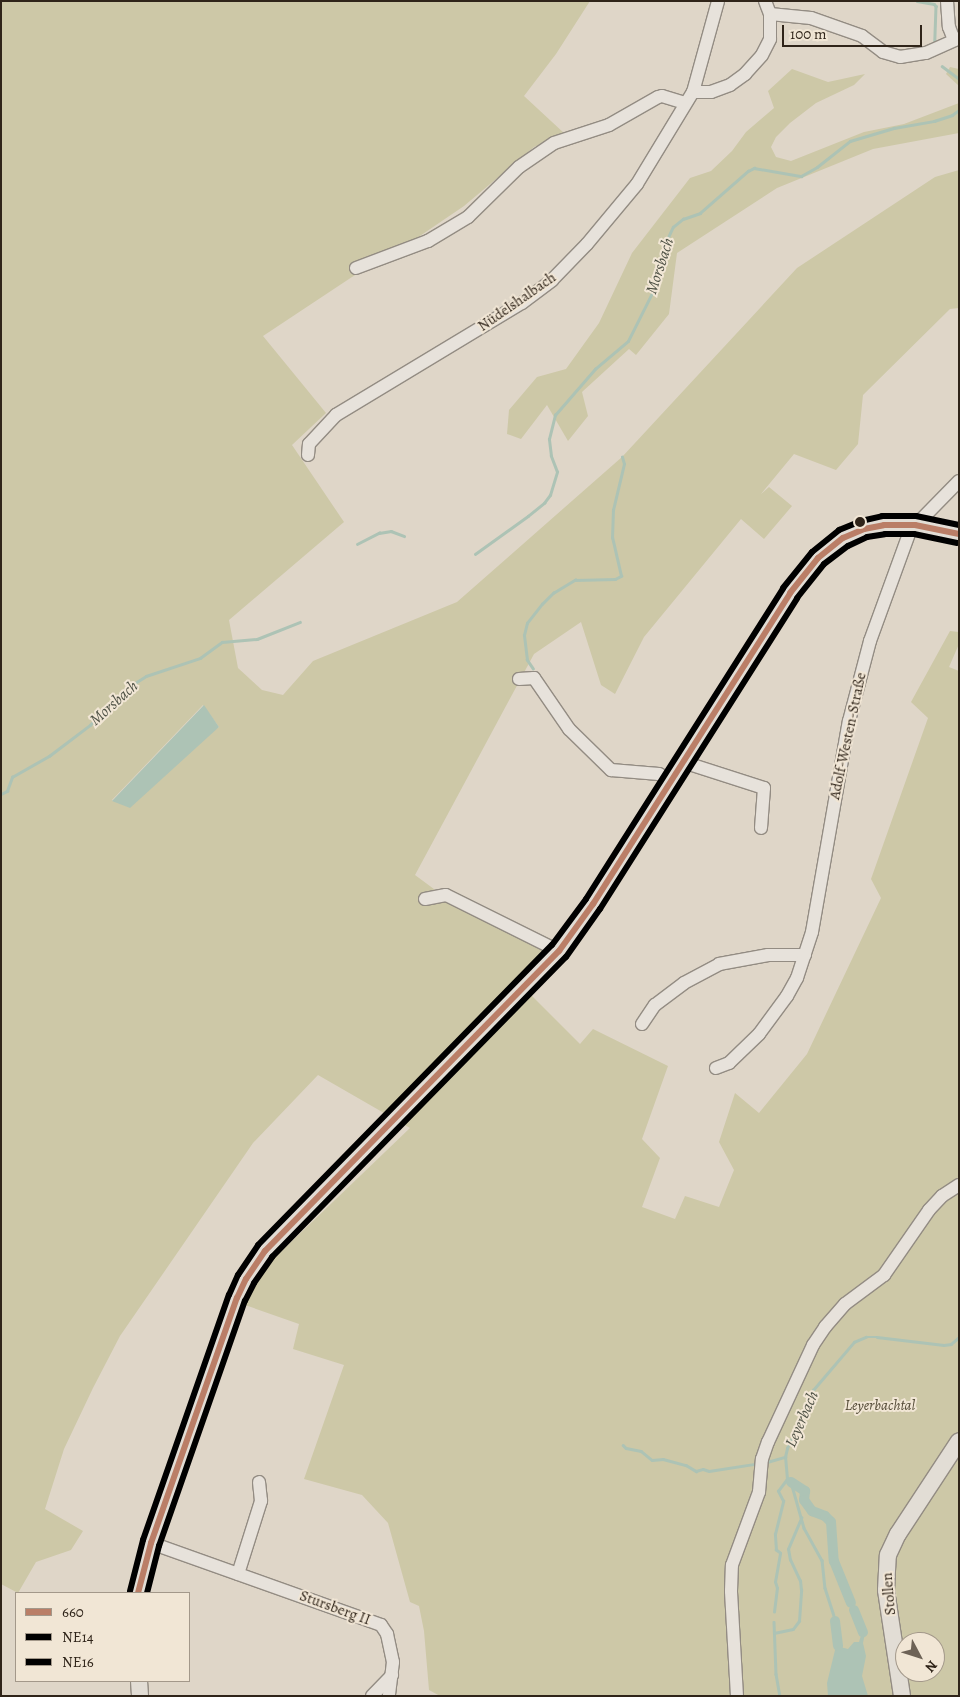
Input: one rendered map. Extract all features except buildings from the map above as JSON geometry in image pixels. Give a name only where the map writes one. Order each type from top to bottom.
[{"type":"main road","points":[[138,1592],[151,1544],[237,1298],[253,1267],[277,1238],[559,951],[593,904],[790,593],[818,558],[843,538],[864,529],[884,525],[915,525],[959,534]]},
{"type":"main road","name":"Stollen","points":[[902,1696],[886,1590],[888,1555],[898,1534],[959,1441]]},
{"type":"main road","points":[[139,1682],[140,1696]]},
{"type":"street","name":"Nüdelshalbach","points":[[308,455],[309,444],[336,415],[522,303],[552,280],[588,244],[632,191],[693,92],[718,1]]},
{"type":"street","points":[[693,92],[717,91],[744,74],[769,44],[770,14],[765,1]]},
{"type":"street","points":[[770,14],[811,18],[862,36],[883,52],[900,57],[926,53],[957,39],[949,27],[947,1]]},
{"type":"street","points":[[356,268],[428,241],[468,217],[519,167],[554,144],[609,125],[658,97],[662,96],[686,103]]},
{"type":"street","name":"Adolf-Westen-Straße","points":[[716,1068],[729,1063],[767,1025],[787,996],[805,956],[812,932],[842,757],[859,676],[906,539],[915,525],[959,480]]},
{"type":"street","points":[[519,679],[534,678],[569,729],[611,770],[660,774],[671,781]]},
{"type":"street","points":[[683,762],[764,788],[761,828]]},
{"type":"street","points":[[425,899],[446,895],[559,951]]},
{"type":"street","points":[[642,1024],[655,1005],[684,983],[719,964],[768,955],[805,956]]},
{"type":"street","points":[[737,1696],[731,1590],[732,1565],[759,1492],[762,1459],[768,1442],[813,1345],[825,1327],[845,1304],[884,1275],[930,1210],[942,1196],[959,1185]]},
{"type":"street","points":[[238,1574],[261,1501],[259,1482]]},
{"type":"street","name":"Stursberg II","points":[[151,1544],[381,1626],[387,1634],[391,1647],[392,1675],[389,1696]]},
{"type":"street","points":[[372,1696],[392,1675]]},
{"type":"green space","name":"Leyerbachtal","points":[[1,1],[590,1],[556,54],[524,96],[565,134],[534,147],[464,206],[263,336],[326,413],[292,445],[344,522],[229,620],[238,668],[262,690],[283,695],[313,661],[457,602],[622,457],[797,268],[935,177],[959,170],[959,308],[950,309],[863,395],[858,444],[836,470],[794,454],[761,494],[769,487],[792,506],[764,539],[741,519],[644,637],[615,694],[601,685],[581,622],[534,654],[415,875],[442,895],[546,952],[518,982],[580,1044],[593,1029],[668,1066],[642,1139],[660,1158],[642,1207],[675,1219],[685,1196],[719,1207],[734,1170],[719,1142],[735,1093],[759,1113],[807,1054],[881,898],[871,879],[928,718],[911,702],[950,631],[959,632],[959,644],[949,667],[959,671],[959,1696],[440,1696],[429,1690],[424,1631],[419,1606],[410,1602],[388,1523],[362,1495],[304,1479],[344,1365],[293,1349],[299,1324],[245,1305],[262,1270],[410,1128],[318,1075],[253,1143],[120,1336],[64,1449],[45,1509],[83,1531],[71,1550],[36,1562],[19,1592],[1,1584]],"holes":[[[203,705],[219,727],[112,800]]]},
{"type":"green space","points":[[950,67],[959,69],[959,86],[946,74]]},
{"type":"green space","points":[[792,69],[828,82],[865,74],[854,85],[816,103],[790,123],[776,137],[771,147],[776,157],[791,161],[864,132],[904,124],[959,103],[959,133],[873,149],[777,188],[677,253],[669,314],[636,355],[629,349],[582,392],[588,416],[568,441],[547,405],[521,439],[507,434],[509,410],[537,377],[566,369],[599,323],[632,253],[690,178],[711,171],[732,151],[746,132],[774,108],[768,91]]},
{"type":"shaded area","points":[[204,705],[219,727],[130,808],[112,801]]},
{"type":"shaded area","points":[[862,1632],[865,1633],[863,1643],[866,1656],[862,1676],[868,1696],[828,1696],[827,1683],[836,1646],[848,1649],[854,1642],[859,1642]]},
{"type":"waterway","points":[[917,1],[936,6],[935,43]]},
{"type":"waterway","points":[[942,66],[959,79]]},
{"type":"waterway","name":"Morsbach","points":[[475,554],[528,516],[544,503],[550,495],[557,472],[551,456],[549,439],[555,415],[595,369],[628,341],[653,291],[655,275],[662,260],[663,248],[673,227],[683,219],[700,213],[748,171],[754,168],[801,176],[817,167],[850,141],[894,128],[934,121],[952,115],[959,110]]},
{"type":"waterway","points":[[533,669],[527,660],[524,635],[527,623],[542,604],[553,593],[575,580],[615,579],[621,576],[612,538],[613,510],[624,464],[622,457]]},
{"type":"waterway","name":"Morsbach","points":[[357,544],[379,533],[391,531],[404,536]]},
{"type":"waterway","name":"Morsbach","points":[[1,794],[7,791],[12,777],[49,756],[90,725],[127,688],[146,676],[200,658],[222,642],[257,639],[300,622]]},
{"type":"waterway","name":"Leyerbach","points":[[774,1612],[777,1588],[775,1582],[780,1553],[776,1550],[775,1534],[783,1501],[778,1491],[787,1479],[785,1457],[787,1448],[810,1403],[813,1390],[854,1342],[866,1337],[944,1345],[951,1344],[959,1337]]},
{"type":"waterway","points":[[623,1445],[626,1448],[641,1451],[652,1460],[663,1459],[686,1465],[696,1471],[703,1469],[709,1471],[754,1464]]},
{"type":"waterway","points":[[767,1462],[785,1457]]},
{"type":"waterway","points":[[787,1479],[791,1482],[804,1528],[822,1560],[825,1588],[834,1615]]},
{"type":"waterway","points":[[791,1482],[805,1491],[804,1500],[812,1511],[825,1516],[831,1522],[834,1561],[851,1603]]},
{"type":"waterway","points":[[774,1633],[793,1629],[799,1621],[800,1581],[790,1560],[788,1549],[801,1518]]},
{"type":"waterway","points":[[854,1610],[863,1632]]},
{"type":"waterway","points":[[835,1621],[838,1646]]},
{"type":"waterway","name":"Leyerbach","points":[[774,1622],[776,1674],[780,1696]]},
{"type":"transit line","name":"NE16","points":[[130,1591],[143,1540],[229,1295],[238,1275],[258,1245],[552,945],[586,899],[783,588],[812,552],[839,530],[861,521],[882,516],[916,516],[959,525]]},
{"type":"transit line","name":"660","points":[[138,1592],[151,1543],[237,1298],[246,1279],[265,1251],[559,951],[593,904],[790,593],[818,558],[843,538],[864,529],[884,525],[915,525],[959,534]]},
{"type":"transit line","name":"NE14","points":[[147,1592],[159,1546],[245,1301],[254,1283],[272,1257],[566,957],[600,909],[797,598],[824,564],[848,546],[867,537],[885,534],[914,534],[957,543]]}]
